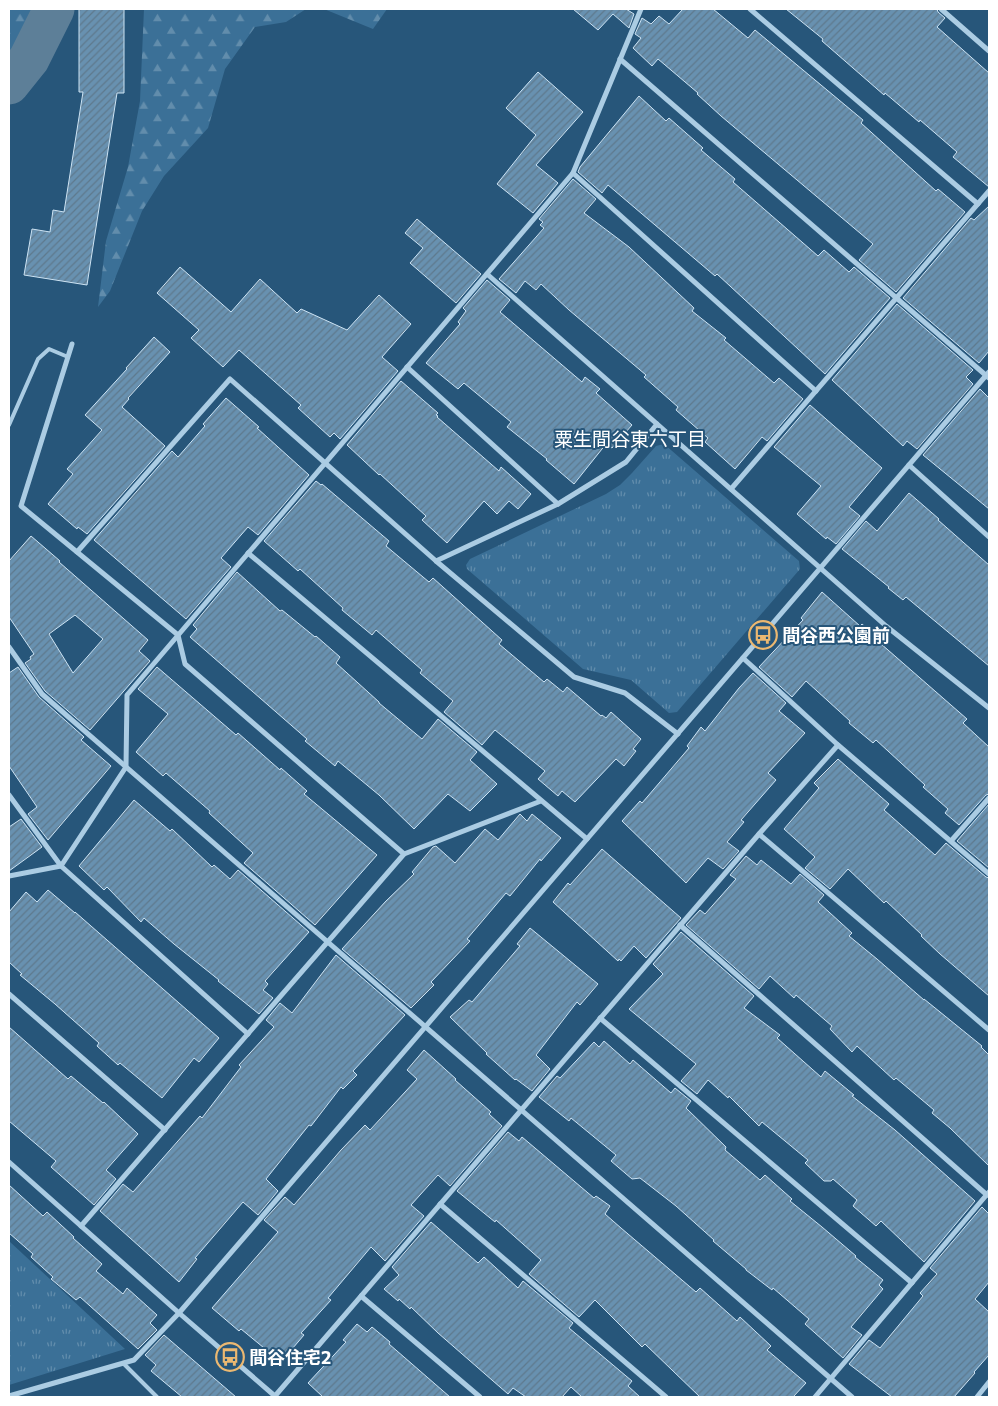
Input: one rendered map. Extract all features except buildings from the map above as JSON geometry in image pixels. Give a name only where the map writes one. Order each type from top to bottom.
[{"type":"street","points":[[9,876],[61,866],[126,768],[127,694],[573,173],[641,9]]},
{"type":"street","points":[[750,9],[978,204]]},
{"type":"street","points":[[941,9],[989,51]]},
{"type":"street","points":[[9,1396],[134,1360],[179,1313],[988,375],[620,59]]},
{"type":"street","points":[[573,173],[816,390]]},
{"type":"street","points":[[731,489],[989,191]]},
{"type":"street","points":[[487,274],[886,626],[989,708]]},
{"type":"street","points":[[72,344],[21,506],[178,635],[185,664],[404,854]]},
{"type":"street","points":[[408,367],[558,504]]},
{"type":"street","points":[[77,552],[230,379],[436,561],[574,678],[626,693],[678,734]]},
{"type":"street","points":[[436,561],[558,504],[626,462],[657,424]]},
{"type":"street","points":[[909,465],[989,537]]},
{"type":"street","points":[[248,553],[588,839]]},
{"type":"street","points":[[9,647],[42,694],[852,1397]]},
{"type":"street","points":[[743,658],[838,745],[989,874]]},
{"type":"street","points":[[9,1162],[276,1397],[680,925],[838,745]]},
{"type":"street","points":[[9,795],[61,866],[248,1034]]},
{"type":"street","points":[[952,841],[989,798]]},
{"type":"street","points":[[81,1226],[404,854],[541,801]]},
{"type":"street","points":[[759,834],[989,1030]]},
{"type":"street","points":[[680,925],[988,1193],[815,1397]]},
{"type":"street","points":[[9,994],[165,1130]]},
{"type":"street","points":[[600,1018],[912,1283]]},
{"type":"street","points":[[440,1204],[666,1397]]},
{"type":"street","points":[[361,1296],[480,1397]]},
{"type":"street","points":[[977,1397],[989,1382]]},
{"type":"lane","points":[[9,425],[38,359],[49,349],[68,357]]},
{"type":"lane","points":[[123,1364],[157,1397]]},
{"type":"green space","points":[[9,9],[47,9],[9,67]]},
{"type":"green space","points":[[144,9],[306,9],[286,22],[255,27],[225,69],[208,128],[164,176],[142,211],[110,291],[98,307],[106,241],[128,167],[140,101]]},
{"type":"green space","points":[[324,9],[387,9],[373,29]]},
{"type":"green space","points":[[664,444],[799,561],[800,569],[677,712],[669,713],[631,680],[583,669],[467,569],[466,565],[470,559],[606,494],[620,485],[656,446]]},
{"type":"green space","points":[[9,1241],[125,1349],[9,1385]]},
{"type":"waterway","points":[[9,84],[29,59],[54,9]]},
{"type":"place","name":"間谷西公園前","points":[[763,635]]},
{"type":"place","name":"間谷住宅2","points":[[230,1357]]},
{"type":"district","name":"粟生間谷東六丁目","points":[[630,438]]}]
